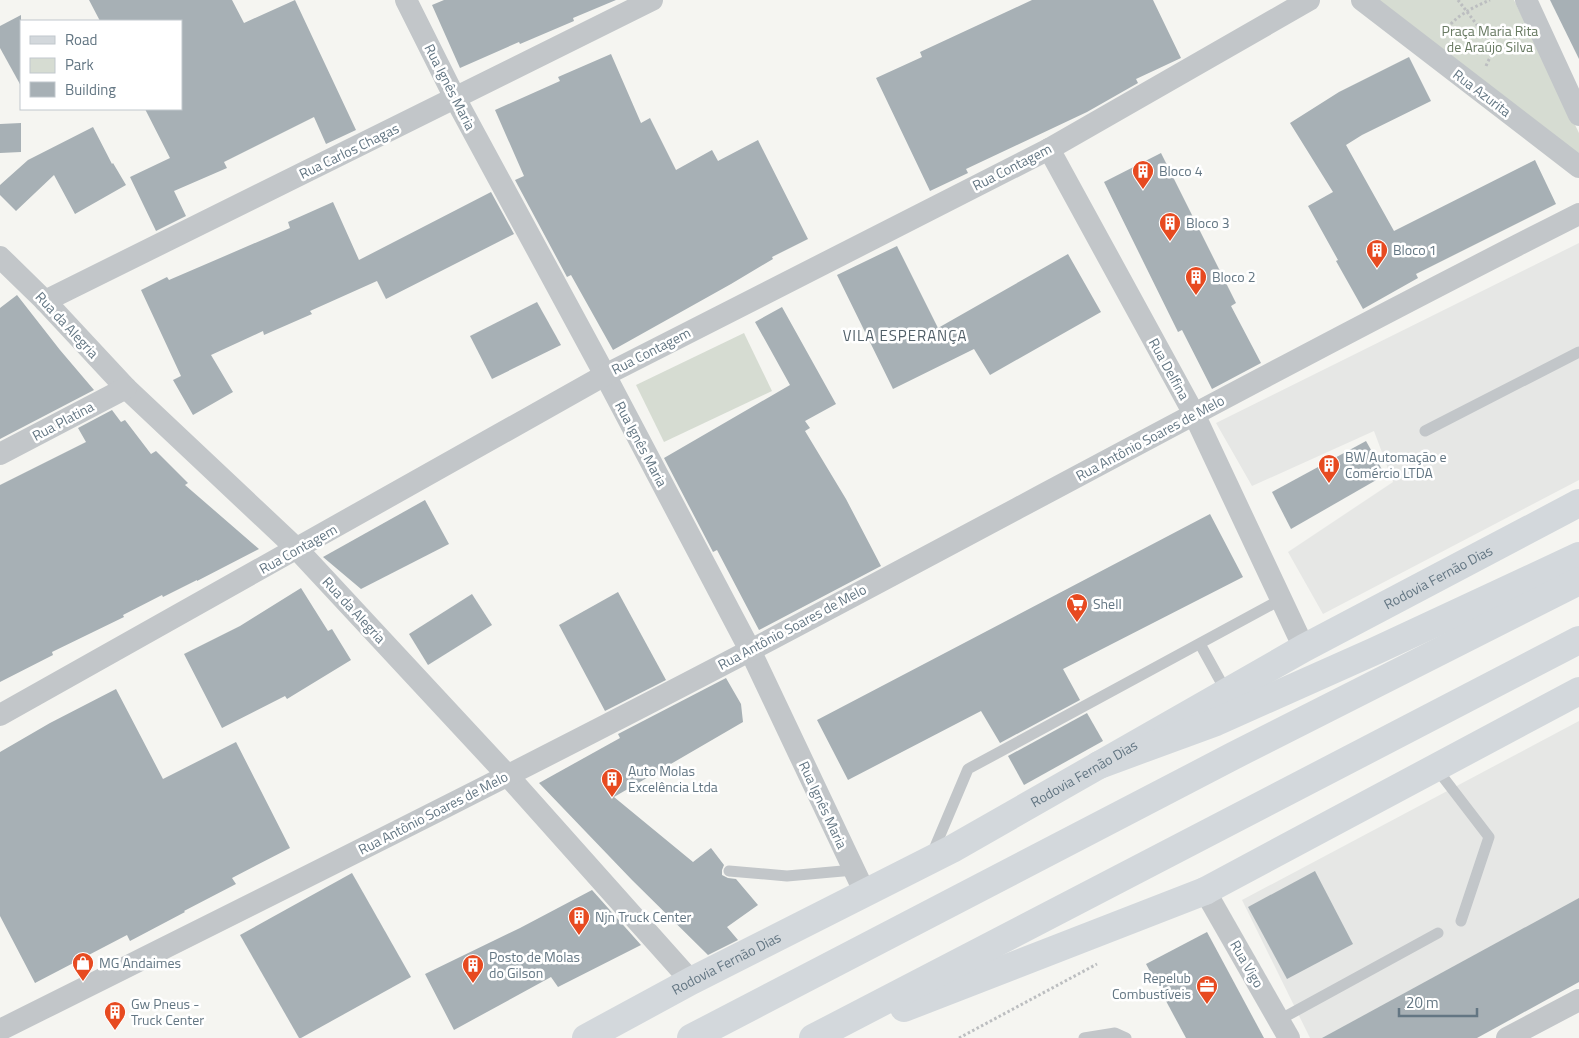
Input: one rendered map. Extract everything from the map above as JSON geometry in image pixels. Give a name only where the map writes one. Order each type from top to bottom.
[{"type":"main road","name":"Rodovia Fernão Dias","points":[[586,1038],[691,981],[860,882],[929,860],[1304,648],[1579,503]]},
{"type":"main road","points":[[1099,765],[1216,722],[1375,652],[1579,556]]},
{"type":"main road","points":[[691,1038],[1224,760],[1579,581]]},
{"type":"main road","points":[[812,1038],[1579,640]]},
{"type":"main road","points":[[826,1038],[1205,891],[1579,691]]},
{"type":"street","name":"Rua Ignês Maria","points":[[406,0],[455,98],[605,375],[750,650],[860,882]]},
{"type":"street","name":"Rua Carlos Chagas","points":[[45,302],[652,0]]},
{"type":"street","name":"Rua Contagem","points":[[0,715],[605,375],[1049,149],[1309,0]]},
{"type":"street","name":"Rua Azurita","points":[[1362,0],[1579,167]]},
{"type":"street","points":[[1526,0],[1579,115]]},
{"type":"street","name":"Rua Delfina","points":[[1049,149],[1194,414],[1304,648]]},
{"type":"street","name":"Rua Antônio Soares de Melo","points":[[0,1030],[508,776],[750,650],[1194,414],[1579,214]]},
{"type":"street","name":"Rua da Alegria","points":[[0,257],[126,388],[297,549],[508,776],[691,981]]},
{"type":"street","name":"Rua Platina","points":[[0,454],[126,388]]},
{"type":"street","name":"Rua Vigo","points":[[1205,891],[1284,1029]]},
{"type":"street","points":[[1507,1038],[1579,1000]]},
{"type":"lane","points":[[1425,431],[1579,352]]},
{"type":"lane","points":[[929,860],[968,769],[1280,600]]},
{"type":"lane","points":[[1200,644],[1227,693]]},
{"type":"lane","points":[[1436,768],[1489,838],[1461,921]]},
{"type":"lane","points":[[729,871],[860,882]]},
{"type":"lane","points":[[1284,1029],[1438,933]]},
{"type":"lane","points":[[1084,1038],[1115,1033],[1126,1038]]},
{"type":"path","points":[[1458,0],[1496,50]]},
{"type":"path","points":[[1444,36],[1446,30],[1467,12],[1490,0]]},
{"type":"path","points":[[1483,74],[1489,59],[1505,42],[1523,39]]},
{"type":"path","points":[[959,1038],[1105,960]]},
{"type":"shaded area","points":[[1579,243],[1579,480],[1323,614],[1288,552],[1393,482],[1374,431],[1252,486],[1216,423]]},
{"type":"shaded area","points":[[1579,721],[1579,977],[1466,1038],[1310,1038],[1242,900]]},
{"type":"green space","name":"Praça Maria Rita de Araújo Silva","points":[[1374,0],[1514,0],[1579,133],[1579,156]]},
{"type":"green space","points":[[744,333],[772,391],[664,442],[636,385]]},
{"type":"building","points":[[89,0],[232,0],[244,23],[295,0],[356,130],[326,144],[314,117],[224,162],[227,168],[174,191],[186,216],[156,231],[130,177],[170,158],[146,110],[182,110],[182,20],[99,20]]},
{"type":"building","points":[[444,0],[616,0],[573,18],[574,21],[520,44],[519,42],[460,68],[432,5]]},
{"type":"building","points":[[1032,0],[1153,0],[1181,58],[1136,79],[1138,83],[1087,112],[966,169],[968,173],[930,191],[876,78],[922,57],[920,52]]},
{"type":"building","points":[[1550,0],[1579,0],[1579,59]]},
{"type":"building","points":[[21,15],[20,84],[0,48],[0,26]]},
{"type":"building","points":[[611,54],[641,123],[650,118],[676,170],[712,150],[718,161],[758,140],[808,239],[772,257],[773,259],[731,284],[613,350],[571,275],[567,277],[515,180],[524,176],[495,110],[560,81],[558,77]]},
{"type":"building","points":[[1409,57],[1431,101],[1362,135],[1346,145],[1394,231],[1535,160],[1556,204],[1416,274],[1418,278],[1363,309],[1308,206],[1333,192],[1290,123],[1339,92]]},
{"type":"building","points":[[21,123],[21,152],[0,153],[0,124]]},
{"type":"building","points":[[93,127],[112,164],[126,185],[75,214],[54,175],[16,211],[0,195],[0,185],[28,160]]},
{"type":"building","points":[[1161,153],[1236,303],[1231,306],[1261,363],[1212,389],[1182,330],[1178,332],[1104,182]]},
{"type":"building","points":[[491,192],[514,234],[386,299],[377,281],[310,311],[312,314],[264,335],[263,331],[211,355],[233,392],[193,415],[173,380],[181,376],[141,290],[167,277],[169,280],[290,228],[288,222],[333,202],[359,260]]},
{"type":"building","points":[[897,246],[938,328],[1068,254],[1101,312],[990,375],[974,349],[893,389],[837,275]]},
{"type":"building","points":[[17,295],[94,390],[0,439],[0,308]]},
{"type":"building","points":[[537,302],[561,345],[492,379],[470,336]]},
{"type":"building","points":[[782,307],[836,404],[805,421],[810,428],[805,431],[846,499],[881,566],[759,630],[717,550],[713,552],[664,458],[790,385],[755,322]]},
{"type":"building","points":[[112,410],[121,422],[125,420],[151,454],[156,451],[188,483],[185,485],[259,549],[197,581],[163,597],[162,595],[123,615],[124,617],[52,652],[53,655],[0,682],[0,485],[86,442],[78,428]]},
{"type":"building","name":"BW Automação e Comércio LTDA","points":[[1366,441],[1385,475],[1291,529],[1272,492]]},
{"type":"building","points":[[425,500],[449,544],[361,589],[323,557]]},
{"type":"building","name":"Shell","points":[[1210,514],[1243,577],[1063,669],[1080,700],[1000,743],[981,711],[848,780],[817,720]]},
{"type":"building","points":[[301,588],[328,631],[332,629],[351,660],[287,699],[285,696],[222,728],[184,654],[240,626]]},
{"type":"building","points":[[618,592],[666,680],[605,711],[559,625]]},
{"type":"building","points":[[472,594],[492,625],[428,665],[409,634]]},
{"type":"building","points":[[726,678],[741,704],[743,722],[614,797],[693,862],[711,848],[724,865],[722,875],[736,879],[758,905],[727,927],[738,940],[708,955],[632,880],[539,783],[620,738],[618,734]]},
{"type":"building","points":[[116,689],[163,779],[236,742],[290,848],[232,878],[236,884],[185,912],[130,941],[127,935],[35,983],[0,916],[0,752],[50,723]]},
{"type":"building","points":[[1087,713],[1103,741],[1024,785],[1008,756]]},
{"type":"building","points":[[1315,871],[1353,944],[1287,979],[1248,907]]},
{"type":"building","points":[[352,873],[411,977],[299,1038],[240,935]]},
{"type":"building","points":[[592,890],[641,945],[558,987],[551,977],[454,1030],[425,974],[520,928]]},
{"type":"building","points":[[1579,898],[1579,982],[1477,1038],[1322,1038]]},
{"type":"building","name":"Repelub Combustíveis","points":[[1207,932],[1264,1038],[1186,1038],[1146,964]]},
{"type":"place","name":"Bloco 4","points":[[1143,190]]},
{"type":"place","name":"Bloco 3","points":[[1170,242]]},
{"type":"place","name":"Bloco 1","points":[[1377,269]]},
{"type":"place","name":"Bloco 2","points":[[1196,296]]},
{"type":"place","name":"BW Automação e Comércio LTDA","points":[[1329,484]]},
{"type":"place","name":"Shell","points":[[1077,623]]},
{"type":"place","name":"Auto Molas Excelência Ltda","points":[[612,798]]},
{"type":"place","name":"Njn Truck Center","points":[[579,936]]},
{"type":"place","name":"MG Andaimes","points":[[83,982]]},
{"type":"place","name":"Posto de Molas do Gilson","points":[[473,984]]},
{"type":"place","name":"Repelub Combustíveis","points":[[1207,1005]]},
{"type":"place","name":"Gw Pneus - Truck Center","points":[[115,1031]]},
{"type":"district","name":"VILA ESPERANÇA","points":[[905,336]]}]
